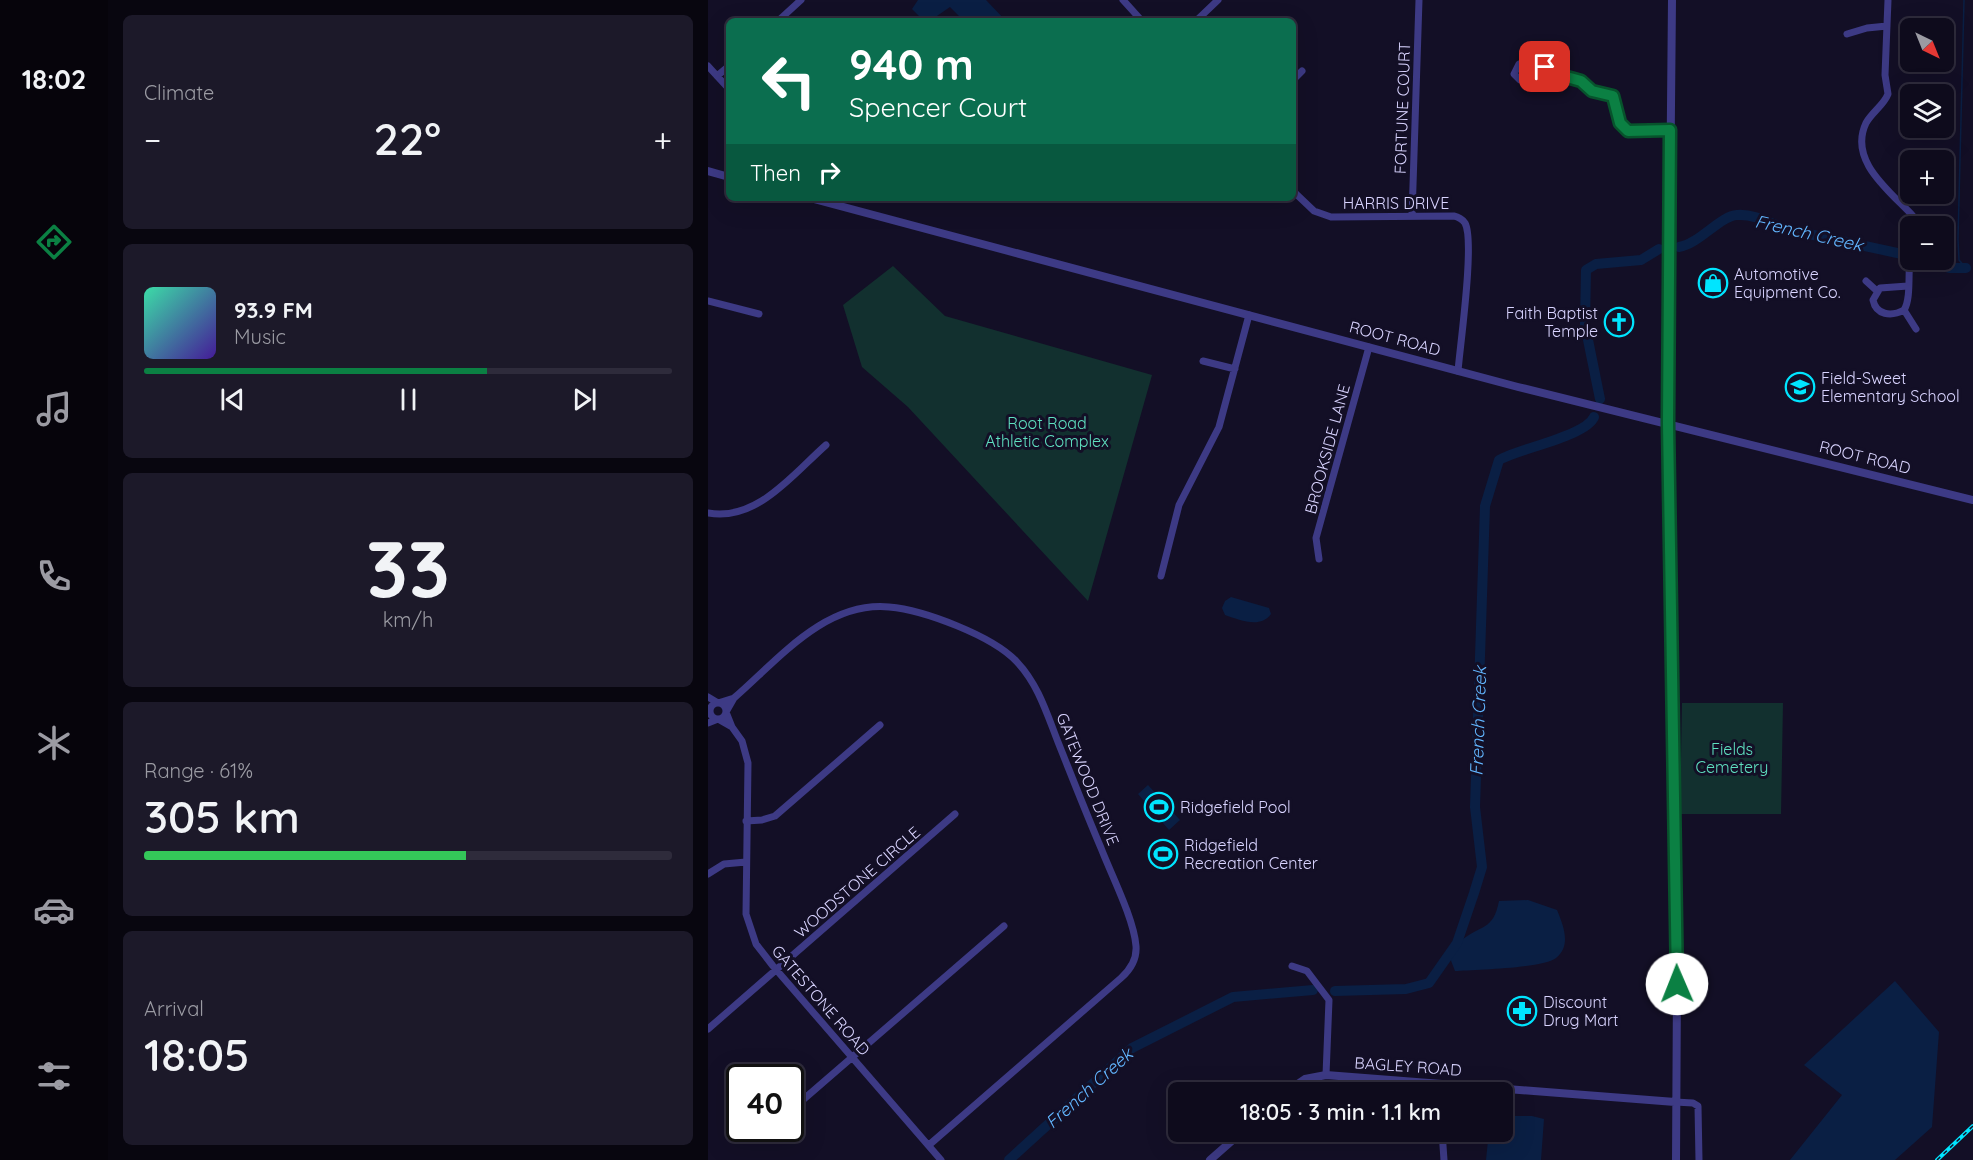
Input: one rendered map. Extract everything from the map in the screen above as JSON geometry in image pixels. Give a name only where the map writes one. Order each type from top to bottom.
[{"type":"street","points":[[781,18],[801,0]]},
{"type":"street","points":[[1124,0],[1139,18]]},
{"type":"street","points":[[1199,18],[1218,0]]},
{"type":"street","name":"FORTUNE COURT","points":[[1412,216],[1419,0]]},
{"type":"street","points":[[1672,0],[1668,423],[1677,984],[1676,1160]]},
{"type":"street","points":[[1888,0],[1886,75],[1888,93],[1865,126],[1862,154],[1868,166],[1913,216]]},
{"type":"street","points":[[1847,34],[1867,27],[1887,26]]},
{"type":"street","points":[[1549,72],[1541,80],[1520,80],[1514,74],[1519,64],[1524,62],[1542,64],[1549,72],[1563,74],[1581,81],[1592,91],[1613,96],[1620,123],[1628,131],[1670,130]]},
{"type":"street","points":[[708,66],[726,86]]},
{"type":"street","points":[[717,76],[726,68]]},
{"type":"street","points":[[1296,77],[1302,71]]},
{"type":"street","points":[[1886,75],[1894,75]]},
{"type":"street","points":[[708,171],[726,176]]},
{"type":"street","name":"HARRIS DRIVE","points":[[1296,194],[1309,207],[1327,216],[1454,216],[1461,219],[1466,226],[1467,276],[1458,371]]},
{"type":"street","name":"ROOT ROAD","points":[[829,201],[1458,371],[1973,500]]},
{"type":"street","points":[[1908,286],[1884,287],[1877,291],[1873,300],[1880,312],[1895,314],[1904,310],[1908,302],[1909,270]]},
{"type":"street","points":[[1866,281],[1877,291]]},
{"type":"street","points":[[708,301],[759,314]]},
{"type":"street","points":[[1904,310],[1916,329]]},
{"type":"street","points":[[1161,576],[1179,505],[1217,434],[1249,315]]},
{"type":"street","name":"BROOKSIDE LANE","points":[[1319,560],[1316,538],[1369,347]]},
{"type":"street","points":[[1203,361],[1235,369]]},
{"type":"street","points":[[708,513],[730,514],[756,505],[826,445]]},
{"type":"street","name":"GATEWOOD DRIVE","points":[[726,712],[734,698],[824,621],[850,610],[875,606],[906,610],[989,640],[1021,666],[1041,700],[1130,922],[1136,953],[1131,967],[1122,978],[929,1145]]},
{"type":"street","points":[[708,697],[725,706],[726,712],[723,718],[708,723]]},
{"type":"street","name":"GATEWOOD DRIVE","points":[[718,703],[734,698]]},
{"type":"street","points":[[718,703],[709,708],[712,717],[732,727]]},
{"type":"street","name":"GATESTONE ROAD","points":[[726,712],[732,727],[742,741],[747,757],[745,909],[756,944],[941,1160]]},
{"type":"street","points":[[746,821],[762,820],[774,816],[880,725]]},
{"type":"street","name":"WOODSTONE CIRCLE","points":[[708,1029],[955,814]]},
{"type":"street","points":[[708,874],[724,864],[746,862]]},
{"type":"street","points":[[804,1099],[1004,926]]},
{"type":"street","points":[[1292,966],[1307,970],[1329,1000],[1326,1075]]},
{"type":"street","name":"BAGLEY ROAD","points":[[1301,1082],[1326,1075],[1390,1082]]},
{"type":"street","name":"BAGLEY ROAD","points":[[1513,1092],[1675,1102]]},
{"type":"street","points":[[1675,1102],[1693,1102],[1698,1106],[1699,1160]]},
{"type":"street","points":[[1210,1160],[1230,1142]]},
{"type":"street","points":[[1443,1142],[1444,1160]]},
{"type":"green space","name":"Root Road Athletic Complex","points":[[893,266],[945,316],[1152,375],[1088,601],[908,407],[862,367],[843,305]]},
{"type":"green space","name":"Fields Cemetery","points":[[1682,703],[1783,703],[1781,814],[1680,814]]},
{"type":"water","points":[[918,0],[986,0],[1003,18],[961,18],[950,7],[934,18],[921,18],[912,9]]},
{"type":"water","points":[[1231,597],[1269,608],[1271,614],[1266,619],[1256,622],[1243,621],[1225,615],[1222,608],[1225,601]]},
{"type":"water","name":"Ridgefield Pool","points":[[1148,785],[1180,820],[1169,830],[1138,794]]},
{"type":"water","points":[[1528,900],[1557,910],[1564,928],[1565,941],[1561,953],[1556,958],[1524,966],[1455,971],[1450,958],[1455,949],[1461,941],[1489,923],[1499,901]]},
{"type":"water","points":[[1895,981],[1939,1032],[1932,1127],[1895,1160],[1790,1160],[1842,1095],[1804,1065]]},
{"type":"water","points":[[1513,1116],[1532,1116],[1544,1119],[1541,1160],[1486,1160],[1488,1142],[1513,1142]]},
{"type":"waterway","name":"French Creek","points":[[1964,0],[1958,239],[1959,260],[1966,268]]},
{"type":"waterway","name":"French Creek","points":[[1679,247],[1694,241],[1730,217],[1746,215],[1791,231],[1900,254]]},
{"type":"waterway","name":"French Creek","points":[[1600,399],[1585,325],[1586,270],[1596,264],[1641,260],[1659,249]]},
{"type":"waterway","name":"French Creek","points":[[1954,268],[1966,268]]},
{"type":"waterway","name":"French Creek","points":[[1335,991],[1406,989],[1429,983],[1457,943],[1482,867],[1475,807],[1485,506],[1499,460],[1566,436],[1588,424],[1594,417]]},
{"type":"waterway","name":"French Creek","points":[[1009,1160],[1132,1048],[1233,997],[1313,990]]},
{"type":"railway","points":[[1937,1160],[1973,1126]]},
{"type":"place","name":"Automotive Equipment Co.","points":[[1713,283]]},
{"type":"place","name":"Faith Baptist Temple","points":[[1619,322]]},
{"type":"place","name":"Field-Sweet Elementary School","points":[[1800,387]]},
{"type":"place","name":"Ridgefield Pool","points":[[1159,807]]},
{"type":"place","name":"Ridgefield Recreation Center","points":[[1163,854]]},
{"type":"place","name":"Discount Drug Mart","points":[[1522,1011]]},
{"type":"route","points":[[1545,67],[1549,72],[1563,74],[1581,81],[1592,91],[1613,96],[1618,107],[1620,123],[1628,131],[1634,133],[1670,130],[1668,423],[1677,984]]}]
